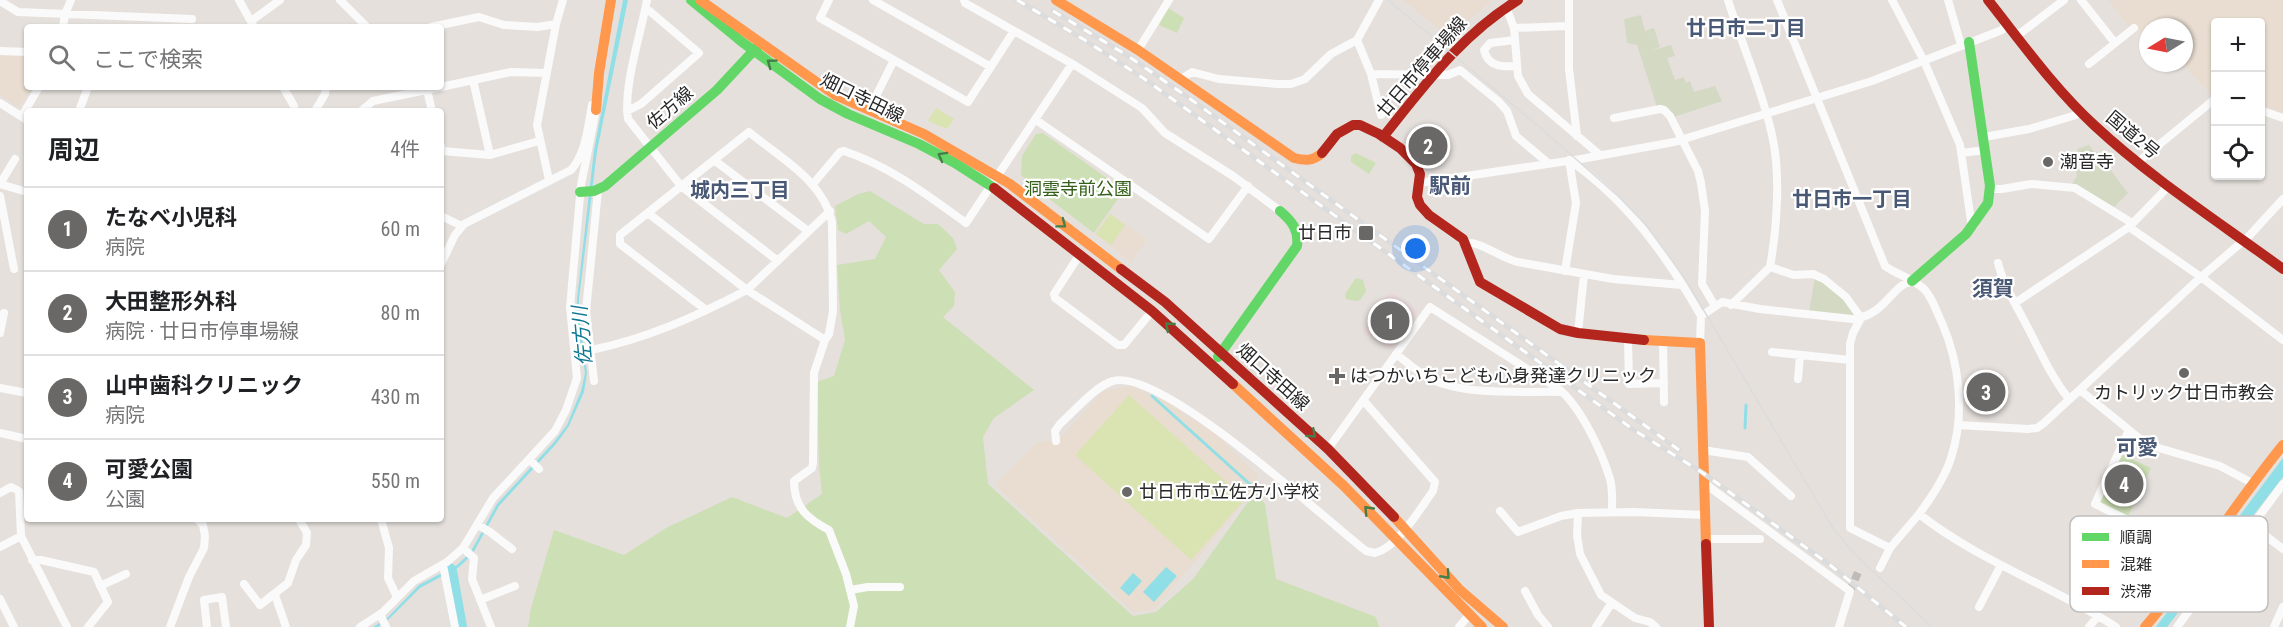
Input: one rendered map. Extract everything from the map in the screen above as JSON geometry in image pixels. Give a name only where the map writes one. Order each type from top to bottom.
[{"type":"main road","points":[[596,110],[600,67],[611,0]]},
{"type":"main road","points":[[691,0],[824,88],[932,137],[995,181],[1080,254],[1152,311],[1213,365],[1344,486],[1482,627]]},
{"type":"main road","points":[[700,0],[758,46]]},
{"type":"main road","points":[[1056,0],[1138,50],[1298,160],[1311,160],[1319,156],[1339,131],[1350,125],[1367,127],[1383,137],[1416,162],[1420,174],[1417,197],[1422,208],[1457,233],[1466,243],[1475,275],[1480,282],[1560,329],[1628,339],[1700,343],[1709,627]]},
{"type":"main road","name":"廿日市停車場線","points":[[1383,137],[1468,36],[1505,3],[1518,0]]},
{"type":"main road","name":"国道2号","points":[[1988,0],[2064,95],[2080,111],[2138,162],[2283,269]]},
{"type":"main road","points":[[1912,281],[1974,225],[1988,203],[1990,186],[1986,150],[1965,44]]},
{"type":"main road","name":"佐方線","points":[[592,191],[650,147],[717,90],[758,46]]},
{"type":"main road","name":"畑口寺田線","points":[[758,46],[807,90],[834,107],[919,144],[995,181],[1165,302],[1329,449],[1369,489],[1460,590],[1503,627]]},
{"type":"main road","points":[[1213,365],[1297,246],[1297,230],[1280,211]]},
{"type":"main road","points":[[2228,516],[2283,445]]},
{"type":"main road","points":[[2145,627],[2158,612]]},
{"type":"street","points":[[63,24],[71,0]]},
{"type":"street","points":[[239,0],[253,24],[280,0]]},
{"type":"street","points":[[340,0],[349,3],[365,24]]},
{"type":"street","points":[[549,180],[537,125],[556,24],[563,0]]},
{"type":"street","points":[[829,0],[820,18],[969,102],[1014,31]]},
{"type":"street","points":[[873,0],[991,67]]},
{"type":"street","points":[[1138,50],[1169,0]]},
{"type":"street","points":[[1181,79],[1192,72],[1219,79],[1291,84],[1305,79],[1331,54],[1357,40],[1379,0]]},
{"type":"street","points":[[1569,0],[1569,69],[1577,136]]},
{"type":"street","points":[[1728,0],[1767,114],[1776,155],[1776,200],[1770,267],[1731,304]]},
{"type":"street","points":[[1777,0],[1885,266],[1924,290],[1932,303],[1957,368],[1958,424],[1950,461],[1919,514],[1890,549],[1880,568]]},
{"type":"street","points":[[1892,0],[1924,62],[1961,153],[1971,221],[1974,225]]},
{"type":"street","points":[[1948,0],[1965,44]]},
{"type":"street","points":[[2015,34],[2022,32],[2064,0]]},
{"type":"street","points":[[2081,0],[2115,43]]},
{"type":"street","points":[[0,1],[18,12],[192,18]]},
{"type":"street","points":[[963,1],[1072,64],[1145,111],[1170,136],[1248,186],[1280,211]]},
{"type":"street","points":[[1505,3],[1514,28],[1518,76],[1528,94],[1600,155]]},
{"type":"street","points":[[627,111],[641,104],[699,53],[646,4]]},
{"type":"street","points":[[646,4],[629,84],[628,119],[681,186],[778,261]]},
{"type":"street","points":[[444,24],[479,17],[504,25],[538,27],[556,24]]},
{"type":"street","points":[[1419,183],[1681,140],[1924,62],[2002,30],[2006,23]]},
{"type":"street","points":[[1514,28],[1568,26]]},
{"type":"street","points":[[2089,64],[2134,28]]},
{"type":"street","points":[[1357,40],[1371,74],[1381,115]]},
{"type":"street","points":[[1515,40],[1490,43],[1484,50],[1486,57],[1496,66],[1516,66]]},
{"type":"street","points":[[0,51],[24,52]]},
{"type":"street","points":[[869,110],[894,60]]},
{"type":"street","points":[[813,184],[840,152],[844,151],[872,160],[896,174],[966,223],[1072,64]]},
{"type":"street","points":[[444,258],[462,226],[571,170],[576,164],[584,142],[600,67]]},
{"type":"street","points":[[1371,74],[1433,76],[1448,75],[1460,70],[1498,101],[1507,111],[1516,136],[1548,163]]},
{"type":"street","points":[[444,86],[511,72],[546,73]]},
{"type":"street","points":[[473,80],[490,154]]},
{"type":"street","points":[[29,108],[38,90]]},
{"type":"street","points":[[80,108],[87,90]]},
{"type":"street","points":[[285,90],[294,106]]},
{"type":"street","points":[[317,108],[326,90]]},
{"type":"street","points":[[365,108],[373,101],[427,90],[431,108]]},
{"type":"street","points":[[2138,162],[2211,102]]},
{"type":"street","points":[[0,103],[24,118]]},
{"type":"street","points":[[360,627],[383,621],[397,597],[414,581],[443,570],[467,552],[482,528],[493,498],[534,464],[555,430],[574,391],[586,311],[596,110]]},
{"type":"street","points":[[1614,118],[1664,110],[1670,116],[1698,171],[1701,183],[1705,211],[1702,284],[1715,306]]},
{"type":"street","points":[[1984,137],[2029,129],[2076,115],[2080,111]]},
{"type":"street","points":[[2265,112],[2283,118]]},
{"type":"street","points":[[1036,120],[1209,239],[1248,186]]},
{"type":"street","points":[[706,310],[620,244],[620,235],[749,132],[813,184],[830,211],[833,311],[829,334],[814,373],[812,468],[794,481],[794,489],[809,519],[829,530],[854,606],[850,627]]},
{"type":"street","points":[[444,152],[490,154],[539,141]]},
{"type":"street","points":[[1961,153],[1986,150]]},
{"type":"street","points":[[15,159],[0,184],[24,191]]},
{"type":"street","points":[[714,160],[808,231]]},
{"type":"street","points":[[1565,271],[1576,203],[1569,160]]},
{"type":"street","points":[[1569,160],[1622,204],[1664,254],[1701,316],[1700,343]]},
{"type":"street","points":[[2015,303],[2131,225],[2164,191],[2166,183]]},
{"type":"street","points":[[1990,186],[2002,189],[2031,184],[2075,188],[2131,225],[2283,340]]},
{"type":"street","points":[[592,191],[570,306],[581,339],[591,350],[594,381]]},
{"type":"street","points":[[0,196],[14,269]]},
{"type":"street","points":[[1958,424],[2021,429],[2037,428],[2243,240],[2283,199]]},
{"type":"street","points":[[591,350],[618,345],[669,328],[747,290],[830,211]]},
{"type":"street","points":[[648,213],[747,290],[825,340]]},
{"type":"street","points":[[444,217],[462,226]]},
{"type":"street","points":[[1466,243],[1475,243],[1512,261],[1584,274],[1682,285]]},
{"type":"street","points":[[1080,254],[1054,294],[1055,298],[1118,345],[1124,345],[1152,311]]},
{"type":"street","points":[[1998,262],[2002,279],[2056,382],[2069,399]]},
{"type":"street","points":[[1770,267],[1794,275],[1812,274],[1824,279],[1846,297],[1862,318]]},
{"type":"street","points":[[1578,333],[1584,274]]},
{"type":"street","points":[[1701,316],[1722,302],[1842,318],[1862,318],[1877,312],[1902,285],[1912,281]]},
{"type":"street","points":[[1329,449],[1430,308],[1563,392],[1572,400],[1611,482],[1612,512]]},
{"type":"street","points":[[0,333],[4,313]]},
{"type":"street","points":[[1862,318],[1853,333],[1850,360],[1850,528],[1890,549]]},
{"type":"street","points":[[1628,339],[1629,384],[1664,383]]},
{"type":"street","points":[[1663,341],[1664,402]]},
{"type":"street","points":[[1772,352],[1850,360]]},
{"type":"street","points":[[1396,354],[1429,379],[1440,383],[1492,391],[1563,392]]},
{"type":"street","points":[[1798,379],[1800,355]]},
{"type":"street","points":[[1056,441],[1055,431],[1060,424],[1102,387],[1113,381],[1131,382],[1177,402],[1217,429],[1366,551],[1375,554],[1396,540],[1433,491],[1435,482],[1363,400]]},
{"type":"street","points":[[0,388],[24,392]]},
{"type":"street","points":[[2080,390],[2152,446],[2220,466],[2252,483]]},
{"type":"street","points":[[2119,516],[2095,504],[2129,430]]},
{"type":"street","points":[[0,433],[24,438]]},
{"type":"street","points":[[1703,450],[1748,457],[1791,496]]},
{"type":"street","points":[[1704,483],[1850,591],[1839,627]]},
{"type":"street","points":[[2260,516],[2283,484]]},
{"type":"street","points":[[0,493],[11,487],[19,491],[21,536],[67,627]]},
{"type":"street","points":[[1500,511],[1518,532],[1561,516],[1578,513],[1705,515]]},
{"type":"street","points":[[1578,513],[1577,535],[1580,554],[1598,591],[1611,604],[1656,627]]},
{"type":"street","points":[[1919,514],[1960,544],[2070,600]]},
{"type":"street","points":[[170,627],[189,577],[204,548],[205,536],[200,522]]},
{"type":"street","points":[[244,584],[260,605],[288,583],[296,560],[306,545],[307,533],[301,522]]},
{"type":"street","points":[[382,522],[388,548],[388,578],[397,597]]},
{"type":"street","points":[[482,528],[512,546]]},
{"type":"street","points":[[0,547],[21,536]]},
{"type":"street","points":[[2268,538],[2283,549]]},
{"type":"street","points":[[1706,539],[1760,539]]},
{"type":"street","points":[[467,552],[474,561],[472,579],[491,627]]},
{"type":"street","points":[[32,560],[94,572],[108,602],[88,627]]},
{"type":"street","points":[[1979,607],[2001,565]]},
{"type":"street","points":[[443,570],[455,627]]},
{"type":"street","points":[[100,586],[126,574]]},
{"type":"street","points":[[480,600],[514,586]]},
{"type":"street","points":[[850,590],[900,587]]},
{"type":"street","points":[[1525,591],[1538,615],[1548,627]]},
{"type":"street","points":[[275,595],[286,627]]},
{"type":"street","points":[[207,627],[204,600],[222,597],[226,627]]},
{"type":"street","points":[[0,599],[14,627]]},
{"type":"street","points":[[1596,627],[1611,604]]},
{"type":"street","points":[[2274,627],[2283,607]]},
{"type":"street","points":[[2091,612],[2116,627]]},
{"type":"street","points":[[2177,627],[2188,612]]},
{"type":"street","points":[[1459,627],[1469,615]]},
{"type":"street","points":[[2089,627],[2098,616]]},
{"type":"shaded area","points":[[1403,0],[1492,0],[1452,39]]},
{"type":"shaded area","points":[[2108,0],[2283,0],[2283,114],[2265,107],[2265,18],[2211,18],[2211,95],[2190,72],[2193,72],[2193,18],[2139,18],[2139,29],[2135,24],[2130,28]]},
{"type":"shaded area","points":[[0,55],[24,56],[24,90],[30,90],[19,107],[0,95]]},
{"type":"shaded area","points":[[1110,213],[1147,240],[1131,262],[1095,234]]},
{"type":"shaded area","points":[[1391,292],[1418,311],[1390,350],[1363,331]]},
{"type":"shaded area","name":"廿日市市立佐方小学校","points":[[1131,386],[1169,403],[1214,433],[1259,476],[1247,499],[1154,610],[1133,612],[995,485],[1037,442],[1059,440],[1103,391]]},
{"type":"green space","points":[[1168,8],[1184,18],[1177,33],[1159,25]]},
{"type":"green space","points":[[1641,15],[1645,31],[1654,28],[1660,47],[1649,51],[1671,45],[1675,56],[1667,58],[1675,80],[1684,77],[1686,83],[1690,81],[1694,92],[1715,86],[1722,101],[1674,117],[1657,107],[1637,45],[1627,43],[1624,19]]},
{"type":"green space","points":[[936,108],[954,119],[947,129],[928,121]]},
{"type":"green space","name":"洞雲寺前公園","points":[[1043,133],[1124,190],[1094,233],[1021,175],[1022,156],[1036,134]]},
{"type":"green space","points":[[2089,145],[2128,193],[2114,207],[2072,184],[2077,176],[2076,170],[2081,169],[2077,149]]},
{"type":"green space","points":[[1356,153],[1376,163],[1369,174],[1351,162],[1351,156]]},
{"type":"green space","points":[[870,191],[924,224],[938,224],[953,238],[957,249],[939,270],[955,292],[954,306],[943,317],[1034,390],[994,418],[983,437],[988,484],[1133,616],[1156,612],[1194,578],[1255,492],[1265,504],[1276,579],[1376,617],[1379,627],[528,627],[531,608],[554,530],[624,555],[666,528],[732,497],[787,518],[822,494],[817,382],[834,376],[845,340],[837,265],[875,259],[886,237],[869,221],[846,234],[838,230],[835,206],[858,194]]},
{"type":"green space","points":[[1110,214],[1125,225],[1111,245],[1096,234]]},
{"type":"green space","points":[[1815,277],[1838,292],[1857,316],[1809,312]]},
{"type":"green space","points":[[1356,278],[1363,280],[1366,291],[1360,300],[1346,299],[1345,294]]},
{"type":"green space","points":[[1129,395],[1245,499],[1191,560],[1075,455]]},
{"type":"green space","points":[[2119,453],[2151,468],[2128,516],[2097,501]]},
{"type":"water","points":[[623,0],[628,0],[597,151],[579,299],[579,316],[587,373],[584,392],[569,426],[556,444],[499,506],[472,555],[459,567],[420,588],[389,619],[378,627],[373,627],[388,617],[419,585],[457,565],[470,553],[497,504],[567,425],[581,391],[585,373],[576,316],[577,299],[594,150]]},
{"type":"water","points":[[2283,458],[2283,477],[2253,516],[2239,516]]},
{"type":"water","points":[[1166,567],[1177,576],[1154,602],[1143,592]]},
{"type":"water","points":[[1133,573],[1142,581],[1129,596],[1120,588]]},
{"type":"water","points":[[2167,612],[2179,612],[2167,627],[2156,627]]},
{"type":"waterway","points":[[1152,396],[1253,487]]},
{"type":"waterway","points":[[1745,428],[1746,405]]},
{"type":"waterway","points":[[449,571],[459,627]]},
{"type":"tunnel","points":[[1850,591],[1859,570]]},
{"type":"tram line","points":[[1388,0],[1543,130],[1619,197],[1646,225],[1684,277],[1833,528],[1854,553],[1932,627]]},
{"type":"railway","points":[[1017,0],[1143,78],[1634,430],[1703,473],[1830,565],[1906,627]]},
{"type":"railway","points":[[1053,11],[1125,54],[1179,91],[1679,450]]},
{"type":"traffic: fast","points":[[691,0],[742,42],[820,99],[848,114],[919,144],[955,163],[994,188]]},
{"type":"traffic: fast","points":[[1912,281],[1966,234],[1988,203],[1990,186],[1969,42]]},
{"type":"traffic: fast","points":[[580,192],[594,191],[605,186],[717,90],[758,46]]},
{"type":"traffic: fast","points":[[1218,357],[1297,246],[1294,226],[1280,211]]},
{"type":"traffic: slow","points":[[596,110],[599,73],[611,0]]},
{"type":"traffic: slow","points":[[700,0],[835,95],[924,134],[1010,184],[1121,269]]},
{"type":"traffic: slow","points":[[1056,0],[1138,50],[1294,158],[1309,160],[1322,153]]},
{"type":"traffic: slow","points":[[1644,340],[1700,343],[1706,544]]},
{"type":"traffic: slow","points":[[1233,384],[1344,486],[1482,627]]},
{"type":"traffic: slow","points":[[2229,516],[2283,445]]},
{"type":"traffic: slow","points":[[1394,517],[1460,590],[1503,627]]},
{"type":"traffic: slow","points":[[2145,627],[2157,612]]},
{"type":"traffic: jam","points":[[1383,137],[1444,62],[1479,29],[1518,0]]},
{"type":"traffic: jam","points":[[1988,0],[2052,81],[2094,125],[2162,182],[2283,269]]},
{"type":"traffic: jam","points":[[1322,153],[1337,134],[1353,125],[1360,125],[1379,134],[1400,148],[1416,164],[1420,174],[1417,197],[1420,205],[1429,215],[1463,239],[1480,282],[1560,329],[1644,340]]},
{"type":"traffic: jam","points":[[994,188],[1152,311],[1233,384]]},
{"type":"traffic: jam","points":[[1121,269],[1165,302],[1328,449],[1394,517]]},
{"type":"traffic: jam","points":[[1706,544],[1709,627]]},
{"type":"place","name":"大田整形外科","points":[[1428,146]]},
{"type":"place","name":"潮音寺","points":[[2048,162]]},
{"type":"place","name":"廿日市","points":[[1366,233]]},
{"type":"place","name":"たなべ小児科","points":[[1390,321]]},
{"type":"place","name":"カトリック廿日市教会","points":[[2184,373]]},
{"type":"place","name":"はつかいちこども心身発達クリニック","points":[[1337,376]]},
{"type":"place","name":"山中歯科クリニック","points":[[1986,392]]},
{"type":"place","name":"可愛公園","points":[[2124,484]]},
{"type":"place","name":"廿日市市立佐方小学校","points":[[1127,492]]},
{"type":"district","name":"廿日市二丁目","points":[[1746,28]]},
{"type":"district","name":"駅前","points":[[1450,186]]},
{"type":"district","name":"城内三丁目","points":[[740,190]]},
{"type":"district","name":"廿日市一丁目","points":[[1852,199]]},
{"type":"district","name":"須賀","points":[[1993,289]]},
{"type":"district","name":"可愛","points":[[2137,448]]},
{"type":"water label","name":"佐方川","points":[[582,336]]}]
